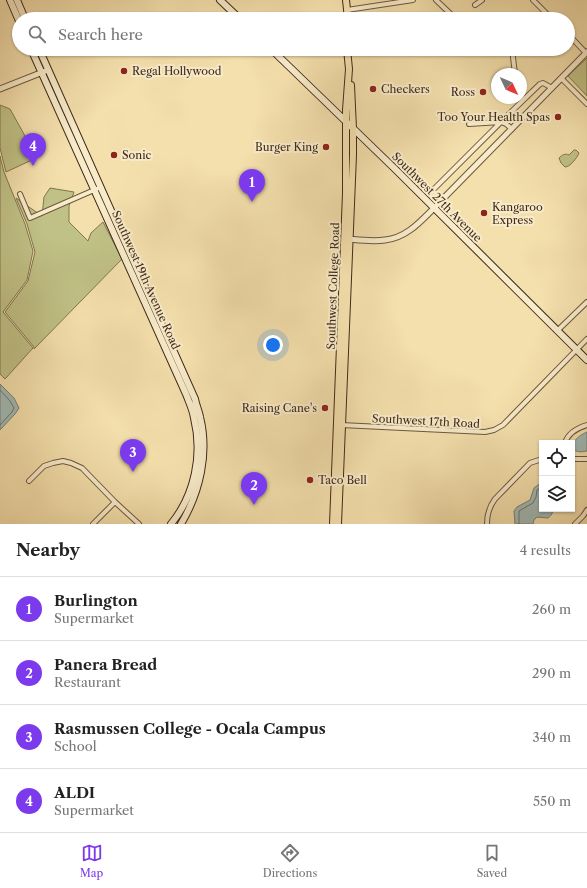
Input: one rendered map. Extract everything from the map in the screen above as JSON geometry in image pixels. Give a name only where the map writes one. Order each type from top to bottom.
[{"type":"main road","points":[[10,0],[15,12]]},
{"type":"main road","points":[[220,0],[233,12]]},
{"type":"main road","points":[[345,0],[347,10]]},
{"type":"main road","points":[[345,0],[346,12]]},
{"type":"main road","points":[[17,2],[22,12]]},
{"type":"main road","name":"Southwest 19th Avenue Road","points":[[34,56],[98,188],[194,399],[200,418],[204,458],[198,488],[181,524]]},
{"type":"main road","name":"Southwest 19th Avenue Road","points":[[42,56],[186,394],[194,418],[198,442],[196,469],[185,503],[179,515],[171,524]]},
{"type":"main road","name":"Southwest 27th Avenue","points":[[278,56],[587,360]]},
{"type":"main road","name":"Southwest College Road","points":[[347,239],[346,110],[349,56]]},
{"type":"main road","name":"Southwest College Road","points":[[338,524],[347,239],[353,129],[349,56]]},
{"type":"main road","name":"Southwest College Road","points":[[333,524],[340,425]]},
{"type":"street","points":[[347,10],[413,0]]},
{"type":"street","points":[[436,0],[449,12]]},
{"type":"street","points":[[475,5],[482,0]]},
{"type":"street","points":[[533,0],[546,12]]},
{"type":"street","points":[[347,239],[385,240],[397,237],[409,231],[419,223],[587,52],[575,41]]},
{"type":"street","points":[[513,56],[514,68]]},
{"type":"street","points":[[0,89],[48,70]]},
{"type":"street","points":[[561,78],[587,104]]},
{"type":"street","points":[[527,96],[540,84],[543,83],[552,88]]},
{"type":"street","points":[[435,188],[519,104]]},
{"type":"street","points":[[469,124],[501,122],[512,129]]},
{"type":"street","points":[[20,194],[30,218],[98,188]]},
{"type":"street","points":[[558,331],[587,302]]},
{"type":"street","name":"Southwest 17th Road","points":[[340,425],[485,432],[494,430],[503,425],[587,339]]},
{"type":"street","points":[[566,440],[576,429],[587,425]]},
{"type":"street","points":[[575,459],[587,459]]},
{"type":"street","points":[[487,524],[487,515],[494,499],[530,463],[539,460]]},
{"type":"street","points":[[29,481],[44,466],[63,461],[72,463],[82,468],[138,524]]},
{"type":"street","points":[[93,524],[115,502]]},
{"type":"street","points":[[575,524],[587,510]]},
{"type":"green space","points":[[587,58],[587,96],[568,76]]},
{"type":"green space","points":[[0,105],[10,109],[30,145],[34,159],[6,172],[0,148]]},
{"type":"green space","points":[[574,150],[579,153],[578,155],[571,164],[565,167],[559,158],[566,154],[569,155]]},
{"type":"green space","points":[[0,156],[4,172],[25,224],[33,251],[27,280],[3,312],[33,348],[5,379],[0,374]]},
{"type":"green space","points":[[50,188],[74,192],[69,206],[69,222],[88,241],[91,233],[103,222],[122,259],[34,349],[34,347],[5,312],[28,281],[35,252],[27,224],[16,198],[42,216],[44,197]]},
{"type":"water","points":[[0,384],[14,398],[19,408],[0,430]]},
{"type":"water","points":[[587,432],[587,451],[579,452],[575,450],[575,440]]},
{"type":"water","points":[[539,484],[539,512],[552,512],[551,515],[548,518],[537,517],[533,524],[515,524],[514,511],[517,507],[530,500],[534,488]]},
{"type":"place","name":"Regal Hollywood","points":[[124,71]]},
{"type":"place","name":"Checkers","points":[[373,89]]},
{"type":"place","name":"Ross","points":[[483,92]]},
{"type":"place","name":"Too Your Health Spas","points":[[558,117]]},
{"type":"place","name":"Burger King","points":[[326,147]]},
{"type":"place","name":"Sonic","points":[[114,155]]},
{"type":"place","name":"ALDI","points":[[33,166]]},
{"type":"place","name":"Burlington","points":[[252,202]]},
{"type":"place","name":"Kangaroo Express","points":[[484,213]]},
{"type":"place","name":"Raising Cane's","points":[[325,408]]},
{"type":"place","name":"Rasmussen College - Ocala Campus","points":[[133,472]]},
{"type":"place","name":"Taco Bell","points":[[310,480]]},
{"type":"place","name":"Panera Bread","points":[[254,505]]}]
